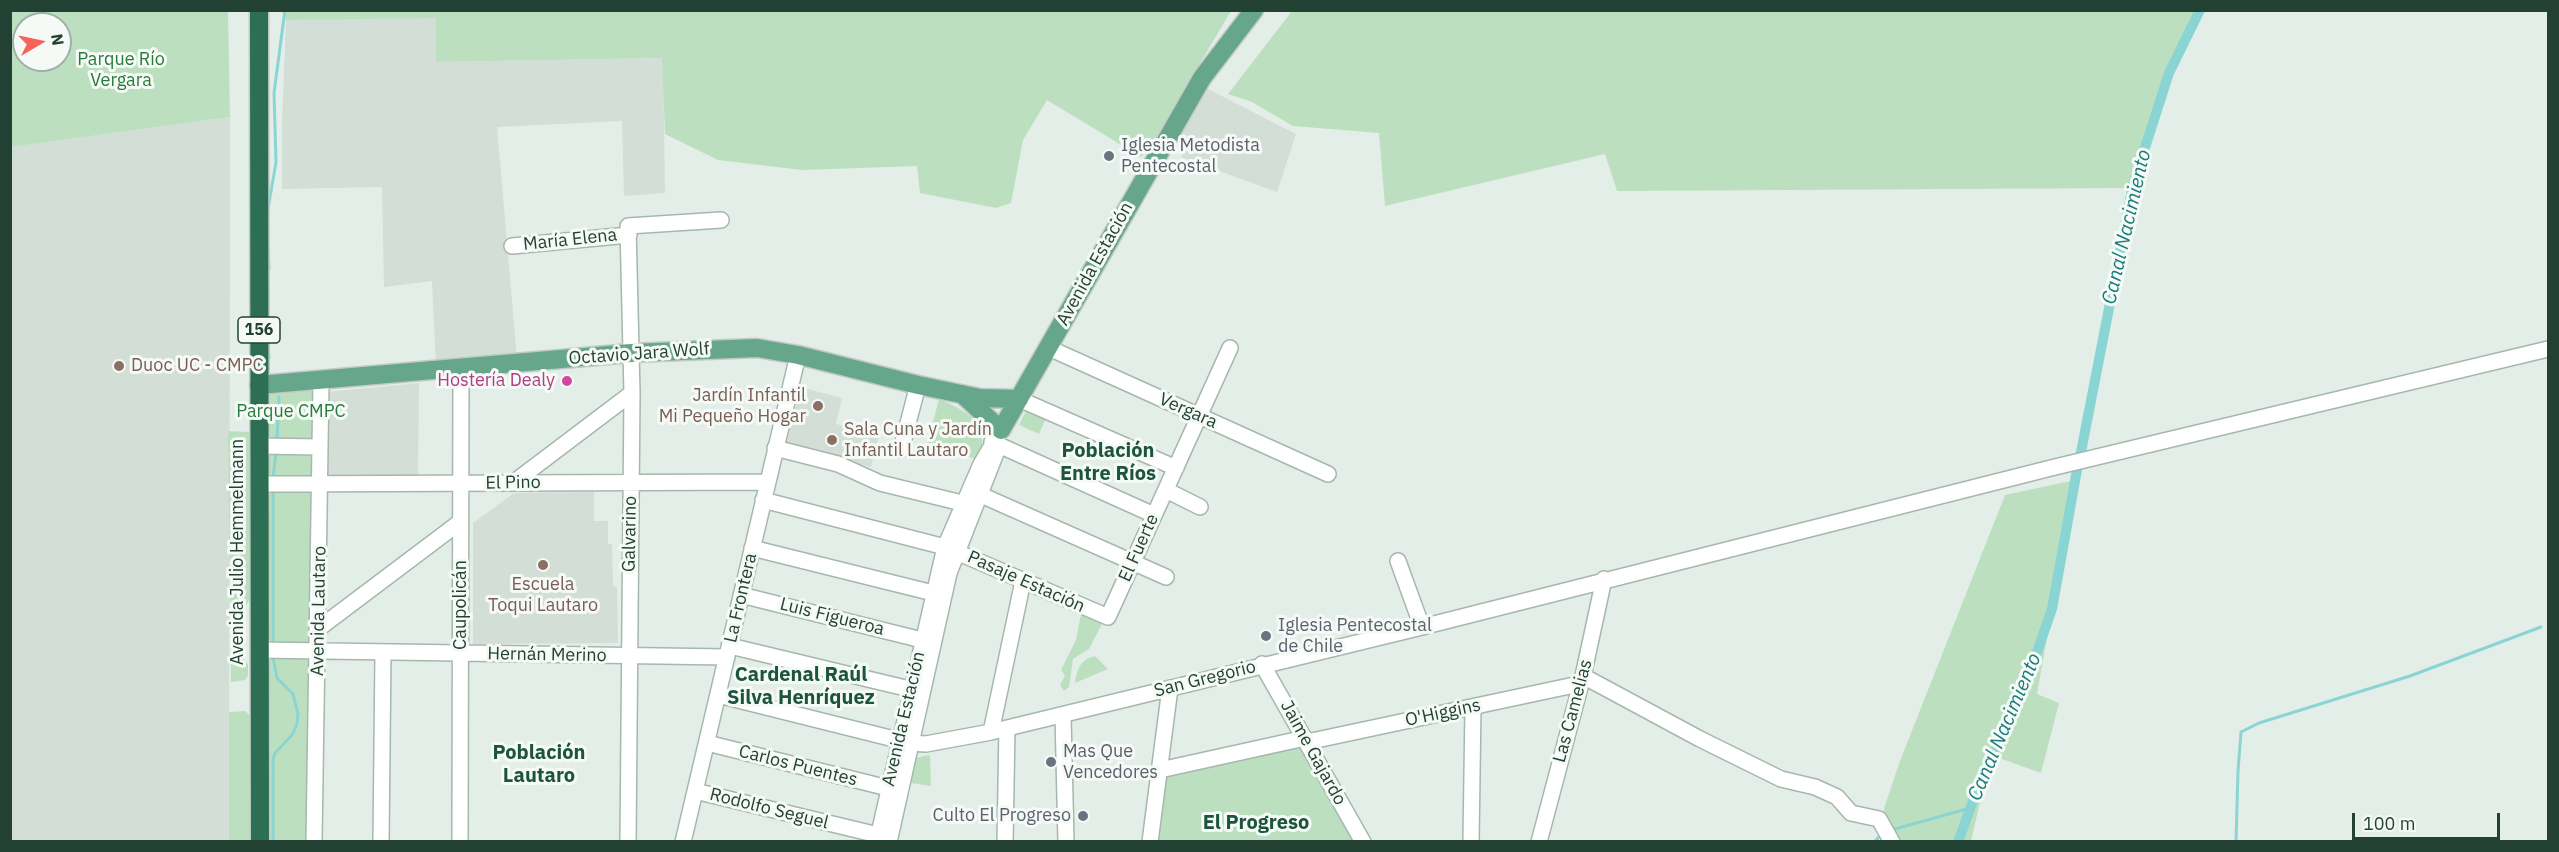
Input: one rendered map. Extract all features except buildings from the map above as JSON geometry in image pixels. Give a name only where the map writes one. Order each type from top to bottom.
[{"type":"highway","name":"Avenida Julio Hemmelmann","points":[[259,10],[260,842]]},
{"type":"main road","name":"Avenida Estación","points":[[998,439],[1202,78],[1254,10]]},
{"type":"main road","name":"Octavio Jara Wolf","points":[[259,385],[631,353],[757,348],[798,355],[962,394],[991,399],[1019,399]]},
{"type":"main road","points":[[962,394],[998,439]]},
{"type":"street","name":"María Elena","points":[[512,246],[721,220]]},
{"type":"street","name":"Galvarino","points":[[628,230],[632,393],[628,842]]},
{"type":"street","name":"Vergara","points":[[1049,348],[1328,474]]},
{"type":"street","name":"El Fuerte","points":[[1108,617],[1230,348]]},
{"type":"street","name":"San Gregorio","points":[[718,695],[905,741],[926,744],[991,732],[1262,664],[1422,627],[1604,579],[2055,467],[2548,349]]},
{"type":"street","name":"La Frontera","points":[[682,842],[798,355]]},
{"type":"street","name":"Caupolicán","points":[[460,842],[461,368]]},
{"type":"street","name":"Avenida Lautaro","points":[[314,842],[321,381]]},
{"type":"street","points":[[901,450],[918,385]]},
{"type":"street","points":[[513,483],[632,393]]},
{"type":"street","points":[[1019,399],[1176,468]]},
{"type":"street","points":[[998,439],[1154,515]]},
{"type":"street","name":"Avenida Estación","points":[[916,691],[922,640],[933,593],[971,496],[998,439]]},
{"type":"street","points":[[259,446],[320,447]]},
{"type":"street","points":[[775,448],[838,464],[880,483],[971,496],[1166,577]]},
{"type":"street","name":"El Pino","points":[[260,484],[767,482]]},
{"type":"street","points":[[1166,490],[1200,507]]},
{"type":"street","name":"Avenida Estación","points":[[881,839],[916,691],[949,573],[951,549],[971,496]]},
{"type":"street","name":"Pasaje Estación","points":[[763,500],[951,549],[1108,617]]},
{"type":"street","points":[[318,629],[460,522]]},
{"type":"street","points":[[752,548],[933,593]]},
{"type":"street","points":[[1398,561],[1422,627]]},
{"type":"street","name":"Las Camelias","points":[[1539,842],[1581,680],[1604,579]]},
{"type":"street","points":[[991,732],[1023,582]]},
{"type":"street","name":"Luis Figueroa","points":[[741,595],[922,640]]},
{"type":"street","name":"Hernán Merino","points":[[259,650],[629,656],[729,651],[916,691]]},
{"type":"street","points":[[381,842],[383,652]]},
{"type":"street","name":"Jaime Gajardo","points":[[1262,664],[1363,842]]},
{"type":"street","points":[[1581,680],[1781,779],[1815,787],[1837,797],[1851,813],[1879,819],[1892,842]]},
{"type":"street","name":"O'Higgins","points":[[1160,770],[1473,707],[1581,680]]},
{"type":"street","points":[[1150,842],[1170,688]]},
{"type":"street","points":[[1471,842],[1473,707]]},
{"type":"street","points":[[1063,715],[1066,842]]},
{"type":"street","points":[[1005,842],[1007,728]]},
{"type":"street","name":"Avenida Estación","points":[[881,839],[888,788],[905,741]]},
{"type":"street","name":"Carlos Puentes","points":[[707,743],[888,788]]},
{"type":"street","name":"Rodolfo Seguel","points":[[695,791],[881,839]]},
{"type":"shaded area","points":[[436,18],[436,62],[663,58],[665,193],[624,196],[622,121],[497,127],[517,359],[436,366],[432,281],[384,287],[382,187],[282,189],[286,20]]},
{"type":"shaded area","points":[[1208,89],[1296,134],[1277,192],[1181,157],[1192,138],[1182,133]]},
{"type":"shaded area","points":[[230,117],[229,841],[11,841],[10,147]]},
{"type":"shaded area","points":[[419,383],[418,477],[327,477],[326,392]]},
{"type":"shaded area","name":"Sala Cuna y Jardín Infantil Lautaro","points":[[800,387],[842,398],[836,424],[879,434],[871,467],[786,445]]},
{"type":"shaded area","name":"Escuela Toqui Lautaro","points":[[594,492],[594,521],[608,521],[608,544],[612,544],[613,586],[617,587],[618,643],[473,644],[473,523],[514,493]]},
{"type":"green space","name":"Parque Río Vergara","points":[[10,11],[228,11],[230,117],[11,147]]},
{"type":"green space","points":[[282,11],[1231,11],[1151,146],[1141,157],[1047,100],[1023,140],[1011,203],[996,208],[920,193],[917,166],[802,170],[718,160],[665,134],[662,58],[436,62],[436,18],[286,20]]},
{"type":"green space","points":[[1292,11],[2200,11],[2169,73],[2132,188],[1617,191],[1605,154],[1385,206],[1379,133],[1293,126],[1252,102],[1228,94]]},
{"type":"green space","name":"Parque CMPC","points":[[315,388],[308,841],[270,841],[268,389]]},
{"type":"green space","points":[[939,399],[960,409],[974,420],[982,436],[980,460],[927,445]]},
{"type":"green space","points":[[1028,407],[1047,416],[1039,434],[1019,425]]},
{"type":"green space","points":[[228,431],[249,432],[252,595],[242,613],[242,658],[248,664],[248,676],[245,680],[231,682]]},
{"type":"green space","points":[[2075,480],[2037,694],[2059,703],[2041,773],[1991,755],[1971,841],[1885,841],[1884,808],[1900,761],[2005,495]]},
{"type":"green space","points":[[1081,614],[1102,624],[1089,649],[1073,659],[1069,687],[1064,691],[1060,685],[1065,675],[1061,670],[1076,640]]},
{"type":"green space","points":[[1095,656],[1108,669],[1075,683],[1080,666],[1090,657]]},
{"type":"green space","points":[[245,711],[254,719],[254,841],[229,842],[229,712]]},
{"type":"green space","points":[[1301,746],[1354,841],[1151,842],[1165,773]]},
{"type":"green space","points":[[930,755],[931,786],[911,783],[913,758]]},
{"type":"waterway","points":[[268,209],[276,162],[274,93],[285,10]]},
{"type":"waterway","name":"Canal Nacimiento","points":[[2081,452],[2133,185],[2169,73],[2200,10]]},
{"type":"waterway","points":[[268,246],[269,269]]},
{"type":"waterway","points":[[268,329],[269,319]]},
{"type":"waterway","points":[[268,342],[269,358]]},
{"type":"waterway","points":[[277,439],[279,397]]},
{"type":"waterway","points":[[273,478],[276,453]]},
{"type":"waterway","name":"Canal Nacimiento","points":[[1958,842],[1982,776],[2018,706],[2052,609],[2077,470]]},
{"type":"waterway","points":[[273,489],[273,645]]},
{"type":"waterway","points":[[2236,842],[2241,732],[2259,723],[2410,676],[2541,627]]},
{"type":"waterway","points":[[273,657],[277,678],[293,694],[298,714],[292,735],[275,753],[273,760],[273,842]]},
{"type":"waterway","points":[[1895,829],[1970,808]]},
{"type":"waterway","points":[[1874,842],[1881,835]]},
{"type":"place","name":"Iglesia Metodista Pentecostal","points":[[1109,156]]},
{"type":"place","name":"Duoc UC - CMPC","points":[[119,366]]},
{"type":"place","name":"Hostería Dealy","points":[[567,381]]},
{"type":"place","name":"Jardín Infantil Mi Pequeño Hogar","points":[[818,406]]},
{"type":"place","name":"Sala Cuna y Jardín Infantil Lautaro","points":[[832,440]]},
{"type":"place","name":"Escuela Toqui Lautaro","points":[[543,565]]},
{"type":"place","name":"Iglesia Pentecostal de Chile","points":[[1266,636]]},
{"type":"place","name":"Mas Que Vencedores","points":[[1051,762]]},
{"type":"place","name":"Culto El Progreso","points":[[1083,816]]},
{"type":"district","name":"Población Entre Ríos","points":[[1108,462]]},
{"type":"district","name":"Cardenal Raúl Silva Henríquez","points":[[801,686]]},
{"type":"district","name":"Población Lautaro","points":[[539,764]]},
{"type":"district","name":"El Progreso","points":[[1256,823]]}]
